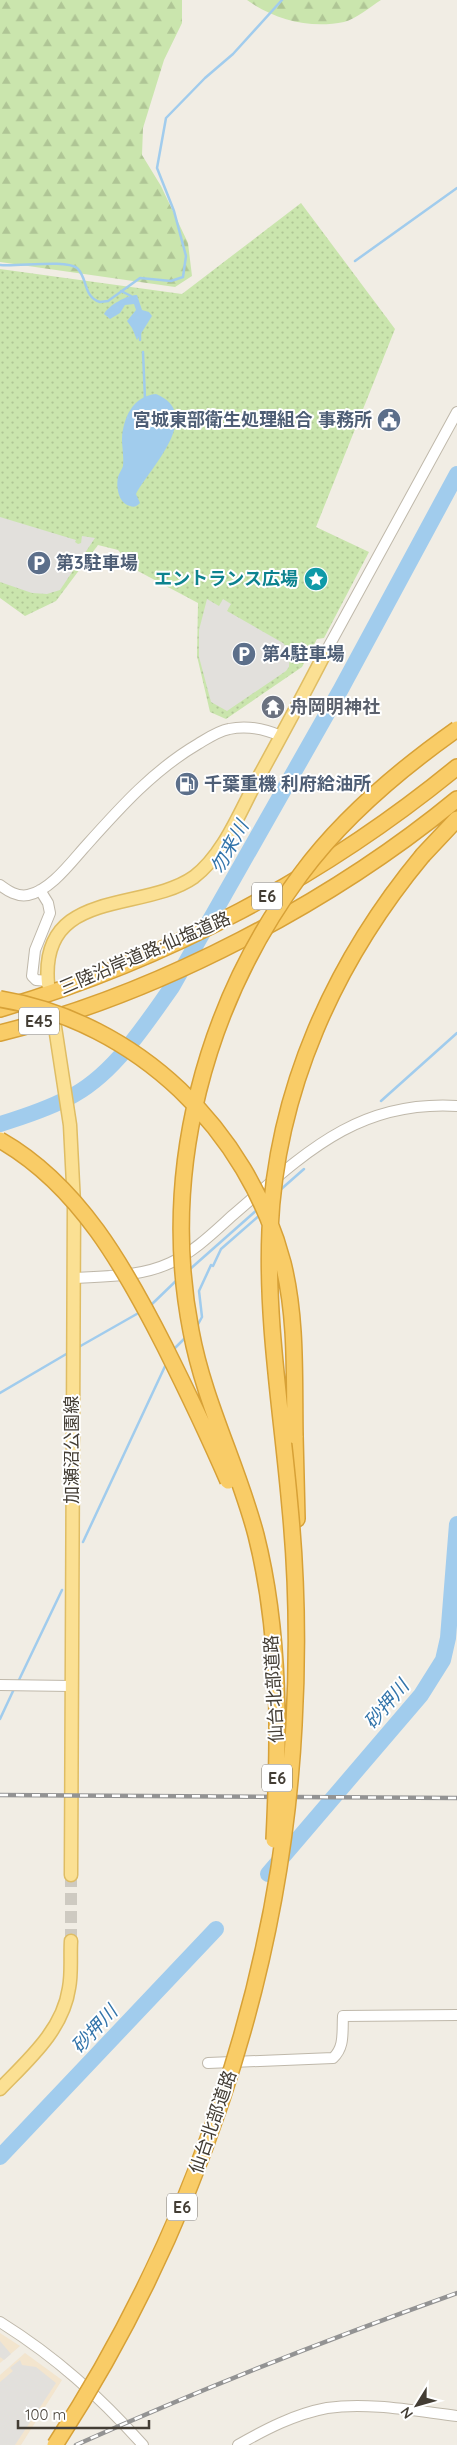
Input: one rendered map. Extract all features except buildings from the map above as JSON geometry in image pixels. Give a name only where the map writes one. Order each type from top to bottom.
[{"type":"highway","points":[[269,1608],[255,1533],[210,1404],[191,1331],[181,1254],[184,1172],[190,1130],[200,1084],[228,999],[272,915],[302,872],[357,811],[406,767],[457,728]]},
{"type":"highway","name":"三陸沿岸道路;仙塩道路","points":[[0,1009],[51,985],[187,938],[278,890],[369,833],[457,766]]},
{"type":"highway","name":"三陸沿岸道路;仙塩道路","points":[[0,1033],[78,1008],[191,962],[282,916],[368,863],[457,799]]},
{"type":"highway","points":[[296,1678],[294,1557],[270,1295],[270,1228],[279,1151],[299,1072],[314,1031],[332,993],[370,926],[398,885],[457,819]]},
{"type":"highway","points":[[0,999],[47,1011],[76,1022],[112,1040],[153,1067],[187,1096],[217,1129],[243,1168],[266,1213],[283,1264],[290,1299],[294,1344],[299,1650],[296,1678]]},
{"type":"highway","points":[[0,1140],[35,1165],[62,1189],[97,1230],[126,1274],[182,1382],[230,1485],[255,1553],[269,1608]]},
{"type":"highway","name":"仙台北部道路","points":[[262,1949],[271,1878],[277,1774],[276,1690],[269,1608]]},
{"type":"highway","name":"仙台北部道路","points":[[56,2445],[100,2375],[146,2289],[179,2216],[227,2084],[262,1949],[283,1841],[294,1732],[296,1678]]},
{"type":"main road","points":[[51,985],[48,965],[52,946],[59,934],[74,919],[106,904],[174,888],[189,880],[206,866],[228,834],[324,655]]},
{"type":"main road","name":"加瀬沼公園線","points":[[55,1027],[68,1115],[74,1204],[72,1875]]},
{"type":"main road","points":[[0,2089],[46,2040],[63,2009],[70,1988],[71,1941]]},
{"type":"street","points":[[324,655],[457,412]]},
{"type":"street","points":[[0,885],[21,896],[40,890],[66,868],[133,795],[190,748],[216,733],[247,727],[267,730],[281,736]]},
{"type":"street","points":[[40,890],[48,903],[50,913],[35,950],[32,976],[36,980],[51,985]]},
{"type":"street","points":[[73,1278],[114,1276],[150,1271],[171,1263],[197,1246],[300,1157],[337,1132],[360,1121],[400,1108],[435,1105],[457,1106]]},
{"type":"street","points":[[0,1685],[72,1686]]},
{"type":"street","points":[[208,2063],[333,2058],[339,2052],[342,2042],[342,2016],[457,2015]]},
{"type":"street","points":[[0,2322],[32,2342],[67,2369],[143,2445]]},
{"type":"street","points":[[238,2445],[266,2429],[298,2416],[327,2408],[382,2407],[457,2416]]},
{"type":"shaded area","name":"第3駐車場","points":[[0,517],[76,540],[75,542],[78,544],[81,543],[82,536],[95,538],[60,590],[47,594],[32,593],[0,582]]},
{"type":"shaded area","name":"第4駐車場","points":[[207,599],[219,606],[223,599],[231,604],[227,611],[283,643],[290,651],[289,667],[286,671],[227,711],[211,702],[199,657],[199,630]]},
{"type":"shaded area","points":[[0,2333],[20,2346],[0,2363]]},
{"type":"shaded area","points":[[0,2341],[11,2354],[4,2360],[0,2357]]},
{"type":"shaded area","points":[[25,2353],[62,2380],[21,2445],[0,2445],[0,2375]]},
{"type":"shaded area","points":[[20,2360],[22,2365],[36,2367],[56,2383],[15,2445],[0,2445],[0,2382],[13,2371],[10,2368]]},
{"type":"green space","points":[[0,0],[182,0],[182,23],[164,60],[143,128],[142,155],[161,186],[188,243],[192,276],[175,287],[0,262]]},
{"type":"green space","points":[[247,0],[381,0],[358,16],[344,22],[318,24],[281,18]]},
{"type":"green space","points":[[301,203],[395,329],[316,527],[369,552],[324,638],[317,639],[302,667],[226,719],[210,712],[197,656],[198,603],[136,570],[118,550],[98,545],[56,601],[25,616],[0,598],[0,269],[182,294]]},
{"type":"water","points":[[137,295],[142,310],[149,312],[152,316],[137,340],[127,321],[136,310],[134,304],[125,305],[120,313],[110,319],[104,314],[119,301]]},
{"type":"water","points":[[156,394],[170,403],[176,414],[175,428],[170,442],[136,494],[140,503],[131,507],[120,498],[117,485],[123,466],[123,431],[127,416],[135,404],[141,399]]},
{"type":"waterway","points":[[0,265],[71,265],[80,272],[91,296],[100,302],[108,301],[140,278],[171,281],[183,277],[186,256],[174,211],[157,168],[166,118],[205,78],[233,54],[282,0]]},
{"type":"waterway","points":[[355,261],[457,188]]},
{"type":"waterway","points":[[121,291],[131,296]]},
{"type":"waterway","points":[[140,333],[140,340]]},
{"type":"waterway","points":[[143,352],[145,399]]},
{"type":"waterway","name":"勿来川","points":[[0,1124],[60,1102],[84,1089],[99,1077],[126,1049],[172,987],[341,689],[457,474]]},
{"type":"waterway","points":[[381,1101],[457,1033]]},
{"type":"waterway","points":[[279,1191],[304,1169]]},
{"type":"waterway","points":[[189,1270],[258,1209]]},
{"type":"waterway","points":[[196,1328],[202,1317],[199,1291],[211,1265],[213,1266],[221,1249],[261,1214]]},
{"type":"waterway","points":[[151,1305],[179,1278]]},
{"type":"waterway","points":[[77,1348],[142,1311]]},
{"type":"waterway","points":[[173,1350],[186,1337]]},
{"type":"waterway","points":[[0,1393],[68,1353]]},
{"type":"waterway","points":[[83,1542],[167,1362]]},
{"type":"waterway","name":"砂押川","points":[[268,1874],[421,1695],[443,1660],[448,1638],[457,1524]]},
{"type":"waterway","points":[[18,1682],[62,1590]]},
{"type":"waterway","points":[[0,1719],[14,1689]]},
{"type":"waterway","name":"砂押川","points":[[0,2157],[216,1929]]},
{"type":"tunnel","points":[[71,1875],[71,1941]]},
{"type":"railway","points":[[0,1795],[457,1798]]},
{"type":"railway","points":[[76,2445],[265,2365],[457,2293]]},
{"type":"place","name":"宮城東部衛生処理組合 事務所","points":[[389,420]]},
{"type":"place","name":"第3駐車場","points":[[39,563]]},
{"type":"place","name":"エントランス広場","points":[[316,579]]},
{"type":"place","name":"第4駐車場","points":[[244,654]]},
{"type":"place","name":"舟岡明神社","points":[[273,707]]},
{"type":"place","name":"千葉重機 利府給油所","points":[[187,784]]}]
